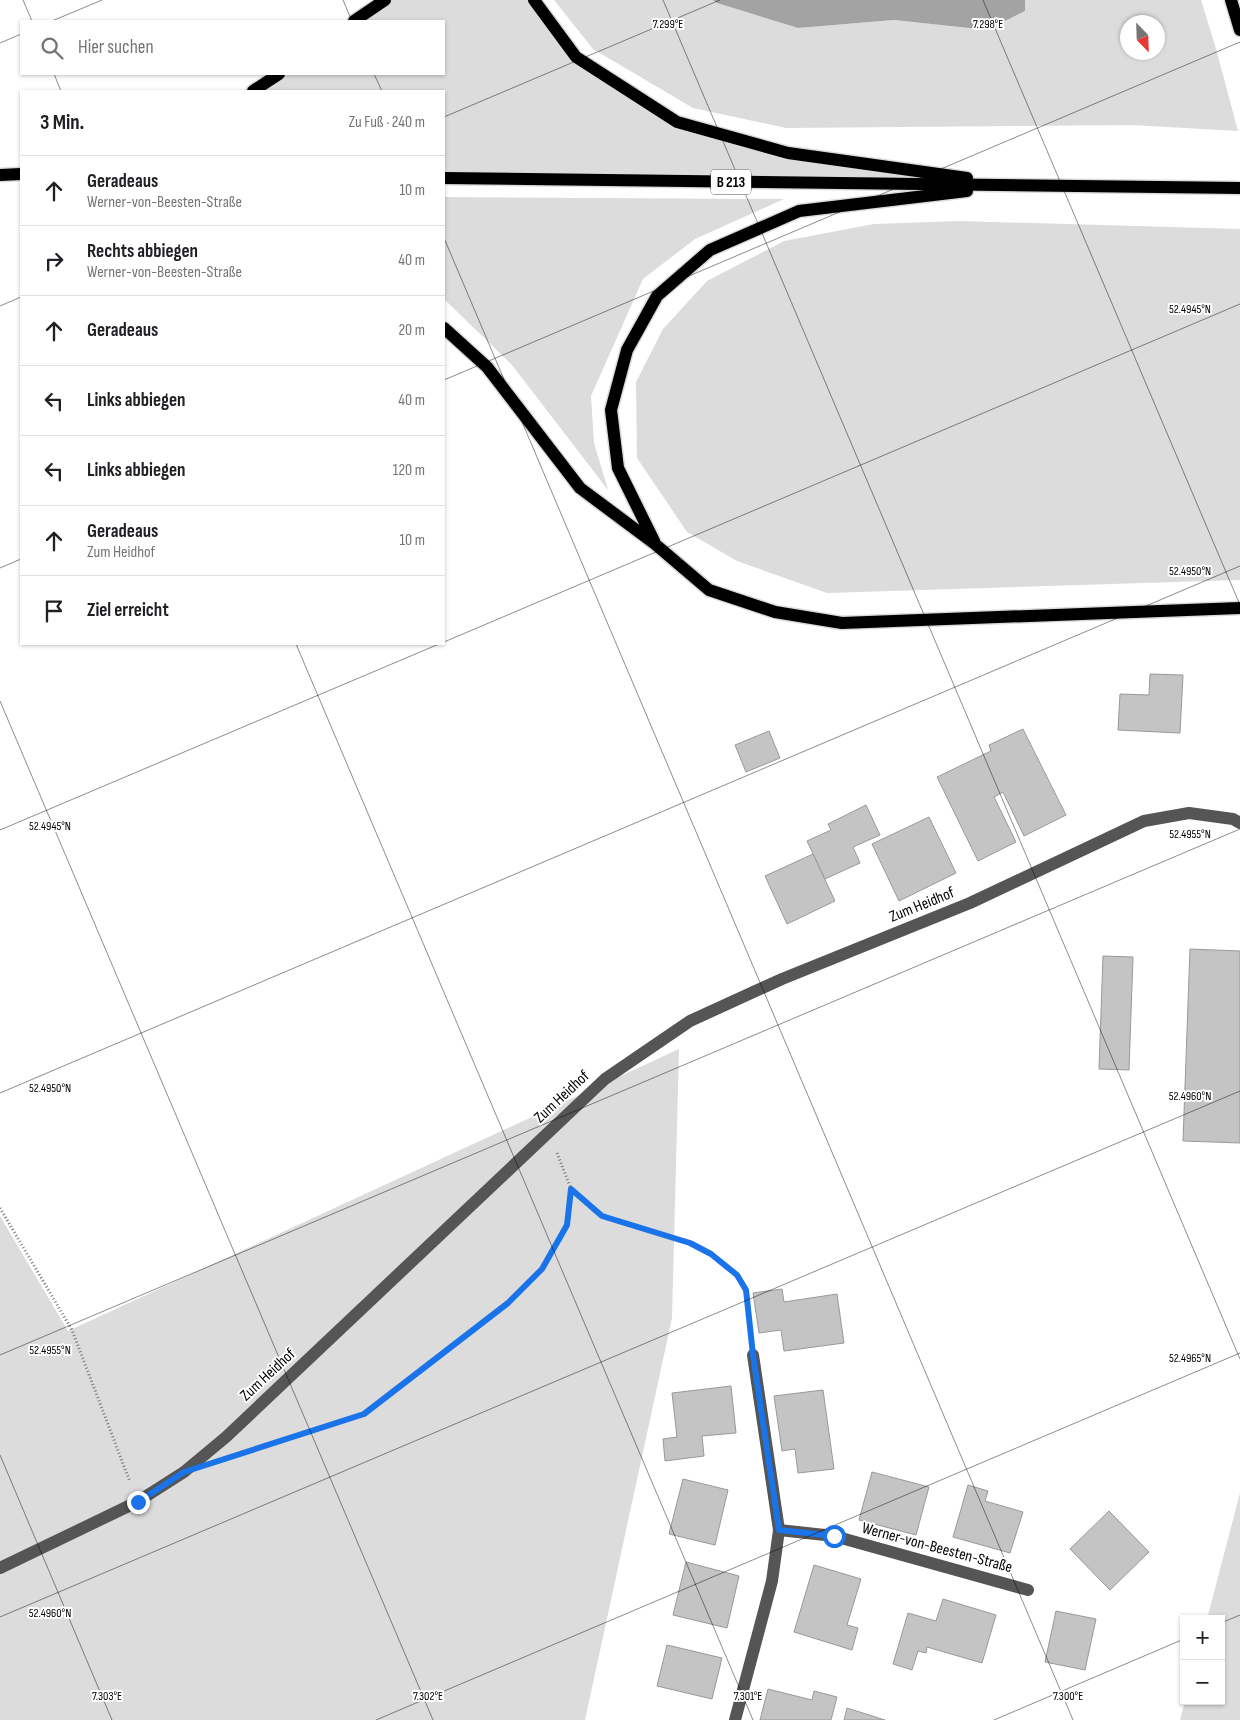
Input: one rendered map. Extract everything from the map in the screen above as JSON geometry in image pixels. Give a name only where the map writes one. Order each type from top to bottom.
[{"type":"main road","points":[[355,20],[385,0]]},
{"type":"main road","points":[[534,0],[576,57],[677,122],[788,153],[1019,185]]},
{"type":"main road","points":[[1231,0],[1240,30]]},
{"type":"main road","points":[[255,90],[277,75]]},
{"type":"main road","points":[[0,175],[20,174]]},
{"type":"main road","name":"B 213","points":[[445,178],[1238,188]]},
{"type":"main road","points":[[655,544],[618,468],[611,410],[627,350],[657,296],[710,250],[799,211],[1019,185]]},
{"type":"main road","points":[[445,329],[487,366],[580,488],[655,544],[709,590],[775,612],[842,623],[1240,608]]},
{"type":"street","name":"Zum Heidhof","points":[[0,1568],[138,1502],[184,1472],[226,1437],[604,1079],[690,1021],[782,979],[970,903],[1144,821],[1188,813],[1233,819],[1240,823]]},
{"type":"street","points":[[735,1720],[772,1581],[779,1530],[753,1355]]},
{"type":"street","name":"Werner-von-Beesten-Straße","points":[[779,1530],[834,1536],[1028,1590]]},
{"type":"path","points":[[231,1457],[364,1414],[508,1303],[542,1269],[567,1225],[571,1189],[549,1131]]},
{"type":"path","points":[[571,1189],[602,1216],[690,1243],[711,1254],[737,1275],[746,1290],[753,1355]]},
{"type":"path","points":[[0,1208],[72,1330],[138,1502]]},
{"type":"shaded area","points":[[387,0],[533,0],[576,58],[677,124],[789,154],[1017,185],[445,178],[445,90],[257,90],[279,75],[445,75],[445,20],[357,20]]},
{"type":"shaded area","points":[[554,0],[713,0],[717,3],[798,28],[894,20],[986,30],[1025,11],[1025,0],[1201,0],[1238,131],[1132,125],[786,128],[693,108],[593,49]]},
{"type":"shaded area","points":[[713,0],[1025,0],[1025,11],[987,30],[894,20],[798,28],[717,3]]},
{"type":"shaded area","points":[[445,197],[784,199],[695,239],[643,279],[591,396],[594,443],[608,490],[512,365],[445,300]]},
{"type":"shaded area","points":[[959,221],[1240,229],[1240,580],[827,593],[737,561],[687,532],[637,458],[636,382],[663,329],[707,281],[784,241],[874,224]]},
{"type":"shaded area","points":[[679,1049],[672,1318],[585,1720],[0,1720],[0,1216],[68,1331]]},
{"type":"shaded area","points":[[1240,1493],[1240,1720],[1180,1720],[1184,1705],[1225,1705],[1225,1615],[1208,1615]]},
{"type":"building","points":[[1150,674],[1183,675],[1180,733],[1118,730],[1120,694],[1149,695]]},
{"type":"building","points":[[1023,729],[1066,815],[1024,836],[1003,792],[994,797],[1016,842],[978,861],[937,777],[991,751],[989,745]]},
{"type":"building","points":[[769,731],[780,758],[746,772],[735,745]]},
{"type":"building","points":[[866,805],[880,835],[853,847],[860,863],[825,879],[807,841],[831,830],[828,824]]},
{"type":"building","points":[[929,817],[956,873],[899,901],[872,844]]},
{"type":"building","points":[[813,854],[835,901],[787,924],[765,876]]},
{"type":"building","points":[[1190,949],[1240,951],[1240,1143],[1183,1141]]},
{"type":"building","points":[[1103,956],[1133,957],[1129,1070],[1099,1069]]},
{"type":"building","points":[[782,1289],[784,1302],[837,1294],[844,1343],[784,1351],[781,1330],[759,1333],[753,1293]]},
{"type":"building","points":[[731,1386],[736,1433],[702,1436],[704,1456],[665,1461],[663,1439],[677,1437],[672,1393]]},
{"type":"building","points":[[823,1390],[834,1469],[798,1473],[795,1449],[782,1451],[774,1396]]},
{"type":"building","points":[[872,1472],[929,1487],[916,1535],[859,1520]]},
{"type":"building","points":[[683,1479],[728,1490],[715,1545],[669,1534]]},
{"type":"building","points":[[968,1485],[988,1491],[985,1501],[1023,1512],[1010,1553],[953,1537]]},
{"type":"building","points":[[1109,1511],[1149,1552],[1110,1590],[1070,1549]]},
{"type":"building","points":[[686,1562],[739,1576],[727,1628],[673,1615]]},
{"type":"building","points":[[814,1565],[861,1579],[847,1625],[858,1628],[852,1650],[794,1632]]},
{"type":"building","points":[[943,1599],[996,1615],[982,1663],[927,1647],[926,1653],[918,1651],[912,1670],[893,1664],[908,1613],[936,1621]]},
{"type":"building","points":[[1056,1611],[1096,1619],[1085,1670],[1045,1662]]},
{"type":"building","points":[[667,1645],[722,1658],[712,1699],[657,1686]]},
{"type":"building","points":[[768,1689],[812,1700],[814,1691],[837,1697],[831,1720],[760,1720]]},
{"type":"building","points":[[847,1708],[885,1720],[844,1720]]},
{"type":"route","points":[[138,1502],[184,1472],[364,1414],[508,1303],[542,1269],[567,1225],[571,1189],[602,1216],[690,1243],[711,1254],[737,1275],[746,1290],[753,1355],[779,1530],[834,1536]]}]
